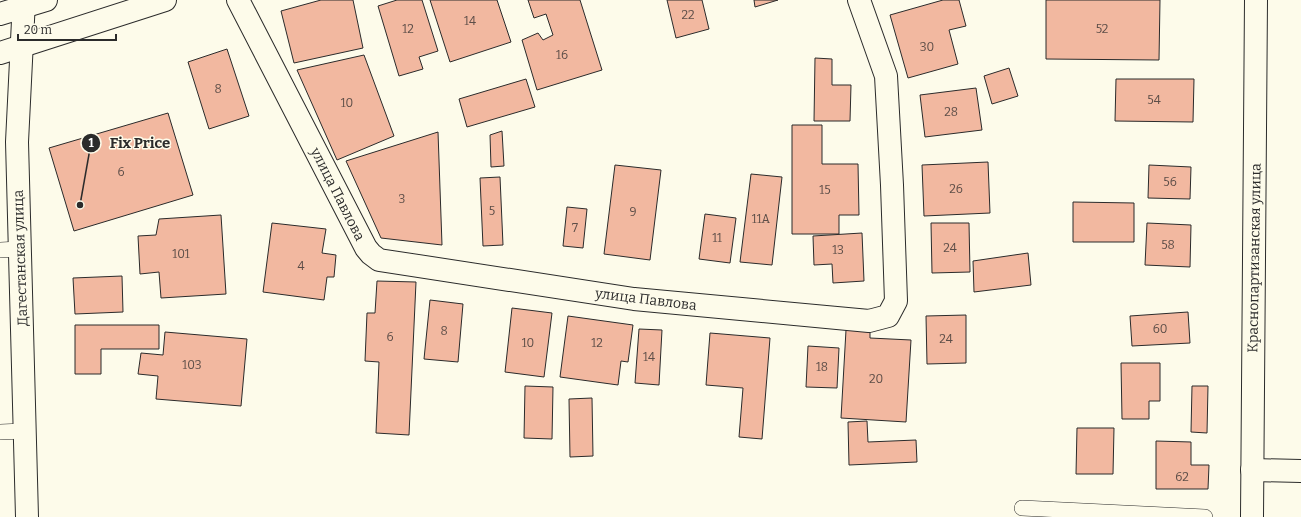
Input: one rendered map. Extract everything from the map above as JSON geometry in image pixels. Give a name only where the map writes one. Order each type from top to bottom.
[{"type":"street","points":[[0,14],[24,4],[46,0]]},
{"type":"street","points":[[10,51],[164,0]]},
{"type":"street","name":"улица Павлова","points":[[238,0],[366,248],[379,260],[634,299],[869,321],[888,316],[896,301],[886,76],[858,0]]},
{"type":"street","name":"Краснопартизанская улица","points":[[1252,517],[1256,0]]},
{"type":"street","name":"Дагестанская улица","points":[[24,4],[10,51],[16,142],[10,250],[24,431],[26,517]]},
{"type":"street","points":[[1252,470],[1301,471]]},
{"type":"lane","points":[[0,432],[24,431]]},
{"type":"lane","points":[[1022,508],[1205,517]]},
{"type":"building","points":[[321,0],[353,0],[363,48],[294,63],[281,11]]},
{"type":"building","points":[[397,0],[422,0],[438,51],[419,57],[423,69],[399,76],[378,6]]},
{"type":"building","points":[[430,0],[497,0],[511,42],[450,62]]},
{"type":"building","points":[[528,0],[580,0],[602,70],[537,90],[522,40],[538,33],[543,40],[553,35],[546,14],[534,18]]},
{"type":"building","points":[[667,0],[702,0],[709,29],[676,38]]},
{"type":"building","points":[[754,0],[778,0],[755,7]]},
{"type":"building","points":[[943,0],[959,0],[966,26],[949,30],[958,64],[908,78],[890,15]]},
{"type":"building","points":[[1046,0],[1160,0],[1159,60],[1046,59]]},
{"type":"building","points":[[227,49],[249,116],[209,129],[188,62]]},
{"type":"building","points":[[364,55],[394,136],[337,160],[297,70]]},
{"type":"building","points":[[815,58],[832,59],[832,85],[851,85],[850,121],[814,121]]},
{"type":"building","points":[[1009,68],[1018,96],[992,104],[984,76]]},
{"type":"building","points":[[526,79],[535,107],[467,127],[459,99]]},
{"type":"building","points":[[1116,79],[1194,79],[1193,122],[1115,121]]},
{"type":"building","points":[[976,88],[982,130],[925,137],[920,95]]},
{"type":"building","points":[[168,113],[193,195],[74,231],[49,148]]},
{"type":"building","points":[[792,125],[822,125],[822,164],[858,164],[859,215],[839,215],[839,234],[792,234]]},
{"type":"building","points":[[502,131],[504,166],[491,167],[490,135]]},
{"type":"building","points":[[438,132],[442,245],[381,238],[346,161]]},
{"type":"building","points":[[988,162],[990,213],[924,216],[922,165]]},
{"type":"building","points":[[615,165],[661,170],[650,260],[604,254]]},
{"type":"building","points":[[1149,165],[1191,167],[1190,199],[1148,198]]},
{"type":"building","points":[[751,174],[782,177],[772,265],[740,262]]},
{"type":"building","points":[[500,177],[503,245],[483,246],[480,178]]},
{"type":"building","points":[[1073,202],[1134,203],[1134,242],[1073,242]]},
{"type":"building","points":[[567,207],[587,209],[583,248],[563,246]]},
{"type":"building","points":[[705,214],[736,218],[730,263],[699,259]]},
{"type":"building","points":[[221,215],[226,294],[161,298],[159,272],[140,274],[138,236],[156,235],[159,219]]},
{"type":"building","points":[[272,223],[326,229],[322,253],[336,255],[334,277],[327,277],[324,300],[263,292]]},
{"type":"building","points":[[931,223],[969,223],[970,272],[932,273]]},
{"type":"building","points":[[1147,223],[1191,225],[1190,267],[1145,265]]},
{"type":"building","points":[[862,233],[864,281],[833,283],[832,264],[814,265],[813,236]]},
{"type":"building","points":[[1028,253],[1031,285],[974,292],[973,261]]},
{"type":"building","points":[[122,276],[123,312],[75,314],[73,278]]},
{"type":"building","points":[[377,281],[416,282],[409,435],[376,433],[379,362],[365,361],[367,313],[375,313]]},
{"type":"building","points":[[430,300],[463,304],[458,362],[424,359]]},
{"type":"building","points":[[512,308],[552,313],[544,377],[505,372]]},
{"type":"building","points":[[1188,312],[1190,343],[1132,346],[1130,316]]},
{"type":"building","points":[[966,315],[966,363],[927,364],[926,316]]},
{"type":"building","points":[[568,316],[633,325],[628,362],[621,361],[618,385],[560,377]]},
{"type":"building","points":[[75,325],[159,325],[159,349],[101,349],[101,374],[75,374]]},
{"type":"building","points":[[639,329],[662,330],[659,385],[635,383]]},
{"type":"building","points":[[846,330],[870,331],[870,338],[911,340],[906,422],[841,418]]},
{"type":"building","points":[[165,332],[247,339],[241,406],[156,399],[158,376],[138,374],[141,353],[163,355]]},
{"type":"building","points":[[710,333],[770,338],[762,439],[739,437],[743,388],[706,385]]},
{"type":"building","points":[[808,346],[839,348],[837,388],[806,387]]},
{"type":"building","points":[[1121,363],[1160,363],[1160,401],[1149,401],[1149,419],[1122,419]]},
{"type":"building","points":[[525,386],[553,387],[552,439],[524,438]]},
{"type":"building","points":[[1192,386],[1208,386],[1207,433],[1191,432]]},
{"type":"building","points":[[592,398],[593,456],[570,457],[569,399]]},
{"type":"building","points":[[867,421],[868,442],[916,440],[917,462],[849,465],[848,422]]},
{"type":"building","points":[[1077,428],[1114,428],[1113,474],[1076,474]]},
{"type":"building","points":[[1156,441],[1191,442],[1191,465],[1209,465],[1208,489],[1156,489]]},
{"type":"place","name":"Fix Price","points":[[80,205]]}]
